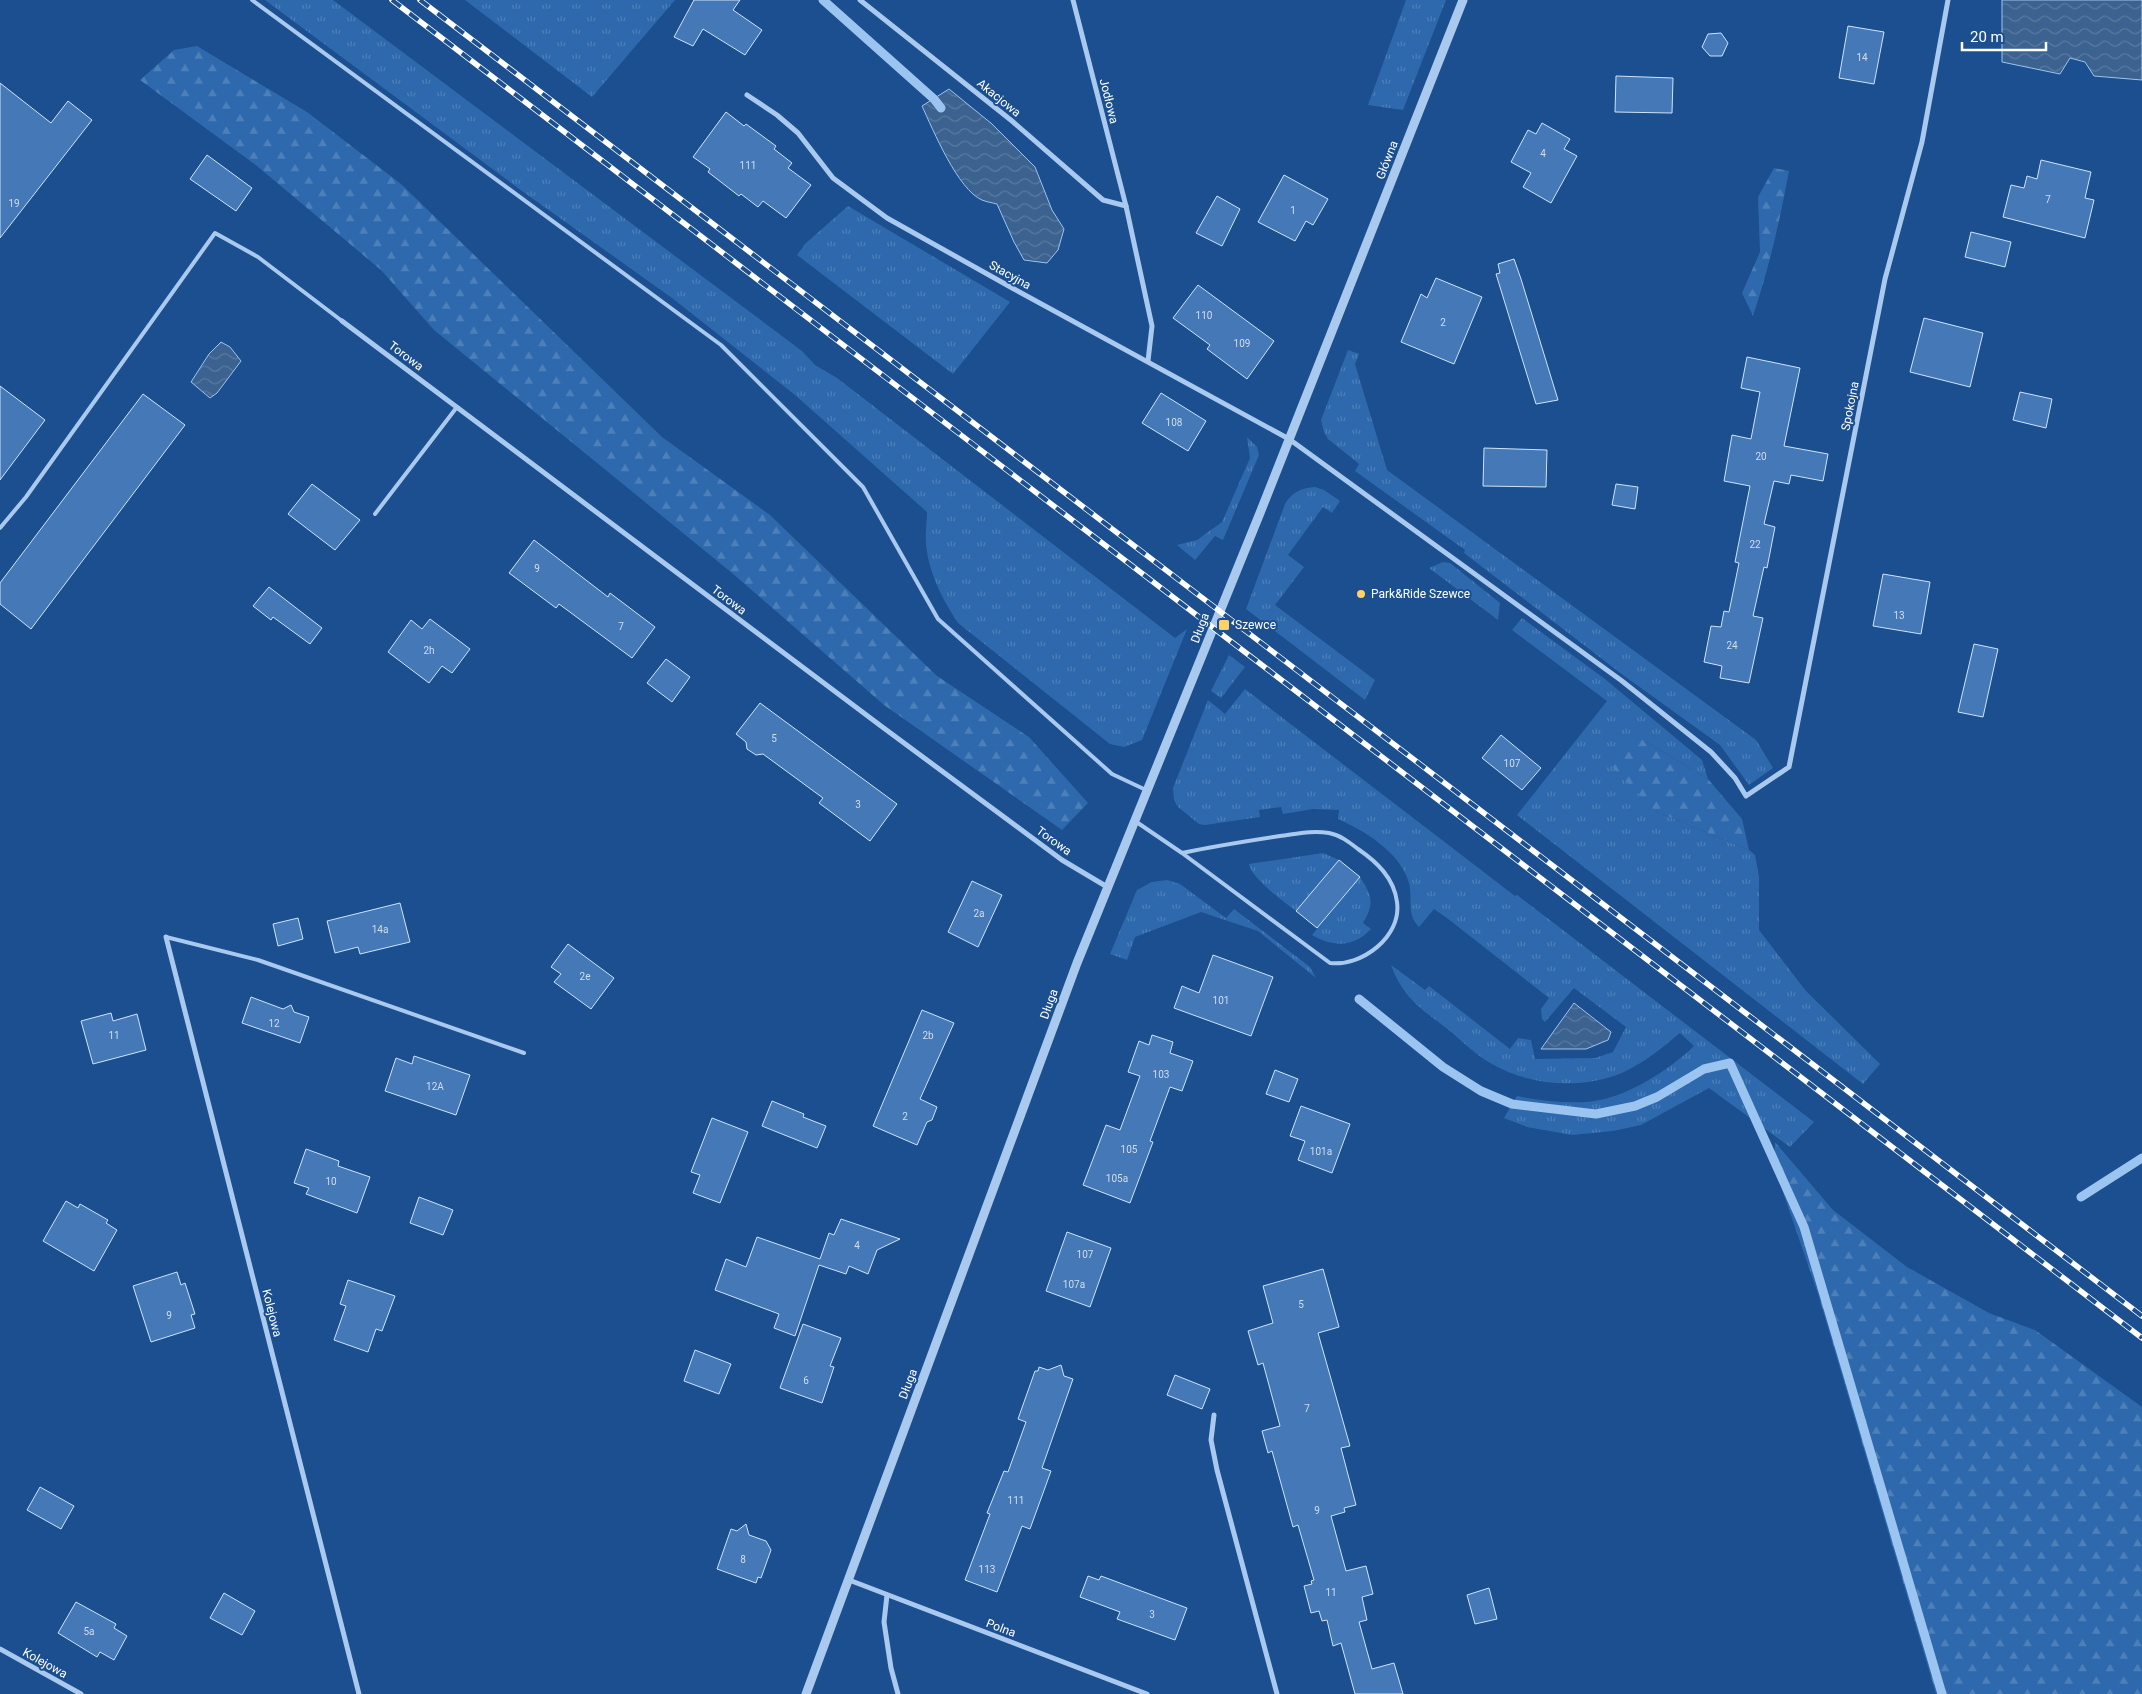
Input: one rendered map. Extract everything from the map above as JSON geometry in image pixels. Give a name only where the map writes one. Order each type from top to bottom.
[{"type":"street","name":"Akacjowa","points":[[860,0],[1012,121],[1103,200],[1126,206]]},
{"type":"street","name":"Jodłowa","points":[[1073,0],[1126,206],[1152,326],[1148,361]]},
{"type":"street","name":"Główna","points":[[1334,330],[1464,0]]},
{"type":"street","name":"Spokojna","points":[[1746,796],[1789,767],[1885,279],[1922,142],[1948,0]]},
{"type":"street","name":"Stacyjna","points":[[747,95],[777,115],[798,133],[833,178],[887,218],[1022,294],[1290,439],[1622,681],[1710,752],[1735,778],[1746,796]]},
{"type":"street","name":"Torowa","points":[[342,321],[1062,860],[1109,888]]},
{"type":"street","name":"Długa","points":[[806,1694],[1077,963],[1334,330]]},
{"type":"street","name":"Kolejowa","points":[[166,937],[359,1694]]},
{"type":"street","points":[[1214,1415],[1211,1440],[1217,1470],[1277,1694]]},
{"type":"street","name":"Polna","points":[[848,1580],[1147,1694]]},
{"type":"street","points":[[887,1595],[884,1622],[891,1668],[898,1694]]},
{"type":"street","name":"Kolejowa","points":[[0,1649],[81,1694]]},
{"type":"lane","points":[[252,0],[721,346],[863,487],[938,619],[1112,774],[1147,790]]},
{"type":"lane","points":[[0,528],[26,498],[215,233],[258,257],[342,321]]},
{"type":"lane","points":[[375,514],[457,407]]},
{"type":"lane","points":[[1135,822],[1182,852],[1330,963],[1343,965],[1377,948],[1395,918],[1397,900],[1389,878],[1381,867],[1342,837],[1330,833],[1310,832],[1182,852]]},
{"type":"lane","points":[[166,937],[258,960],[524,1053]]},
{"type":"green space","points":[[265,0],[333,0],[802,351],[815,365],[837,378],[1175,638],[1187,629],[1142,740],[1124,747],[1110,744],[958,623],[933,576],[926,540],[927,512],[795,395],[672,298],[522,191]]},
{"type":"green space","points":[[465,0],[675,0],[592,97]]},
{"type":"green space","points":[[1406,0],[1446,0],[1403,110],[1368,105]]},
{"type":"green space","points":[[197,46],[307,112],[401,184],[662,437],[770,515],[937,676],[1029,737],[1088,803],[1062,830],[884,705],[732,573],[434,330],[381,270],[257,166],[140,80],[174,50]]},
{"type":"green space","points":[[1774,168],[1789,171],[1774,244],[1753,316],[1742,293],[1760,252],[1758,197]]},
{"type":"green space","points":[[848,206],[1010,302],[953,374],[797,255],[806,243]]},
{"type":"green space","points":[[1348,350],[1359,354],[1355,364],[1387,470],[1756,740],[1773,768],[1749,785],[1720,745],[1623,675],[1464,553],[1465,550],[1355,471],[1359,464],[1328,439],[1321,420]]},
{"type":"green space","points":[[1247,437],[1257,447],[1259,455],[1223,540],[1215,536],[1195,560],[1177,545],[1197,540],[1222,522],[1250,458]]},
{"type":"green space","points":[[1315,487],[1324,490],[1340,501],[1332,513],[1323,507],[1288,555],[1304,567],[1275,605],[1375,680],[1365,700],[1246,609],[1285,504],[1297,491]]},
{"type":"green space","points":[[1443,562],[1450,563],[1500,603],[1498,620],[1429,568]]},
{"type":"green space","points":[[1522,618],[1605,679],[1702,760],[1708,779],[1638,737],[1655,811],[1749,850],[1755,855],[1759,877],[1759,930],[1806,991],[1880,1064],[1863,1084],[1517,815],[1607,701],[1512,630]]},
{"type":"green space","points":[[1229,655],[1245,667],[1221,698],[1211,691]]},
{"type":"green space","points":[[1245,689],[1814,1122],[1790,1147],[1709,1088],[1641,1125],[1613,1131],[1572,1135],[1527,1127],[1504,1118],[1517,1096],[1560,1102],[1586,1102],[1615,1096],[1644,1083],[1671,1065],[1694,1046],[1680,1033],[1646,1059],[1624,1072],[1608,1078],[1574,1083],[1540,1081],[1523,1077],[1486,1061],[1415,1003],[1402,987],[1391,965],[1425,990],[1429,986],[1510,1049],[1518,1038],[1531,1040],[1535,1059],[1595,1058],[1613,1052],[1626,1027],[1574,988],[1545,1022],[1542,1019],[1541,1009],[1549,998],[1447,918],[1434,909],[1419,927],[1411,912],[1410,889],[1405,872],[1381,844],[1338,819],[1339,810],[1313,809],[1283,814],[1281,807],[1259,810],[1260,817],[1205,825],[1199,824],[1178,807],[1174,800],[1173,788],[1208,700],[1225,714]]},
{"type":"green space","points":[[1638,737],[1708,779],[1742,819],[1749,850],[1655,811],[1612,767]]},
{"type":"green space","points":[[1323,853],[1339,860],[1296,911],[1262,883],[1251,870],[1249,864]]},
{"type":"green space","points":[[1360,877],[1367,889],[1370,900],[1369,910],[1363,923],[1371,929],[1357,940],[1343,944],[1328,942],[1312,935]]},
{"type":"green space","points":[[1167,880],[1180,884],[1226,918],[1234,909],[1310,967],[1316,978],[1258,931],[1201,912],[1135,937],[1127,960],[1110,954],[1137,890],[1152,882]]},
{"type":"green space","points":[[1775,1142],[1833,1210],[1907,1267],[1989,1313],[2035,1330],[2142,1407],[2142,1694],[1936,1694],[1818,1294],[1774,1166]]},
{"type":"water","points":[[2002,0],[2142,0],[2142,80],[2094,76],[2085,62],[2070,58],[2060,74],[2002,62]]},
{"type":"water","points":[[949,89],[992,124],[1035,167],[1052,210],[1064,229],[1058,250],[1047,263],[1024,260],[997,204],[982,200],[973,194],[955,172],[939,144],[922,106]]},
{"type":"water","points":[[221,342],[230,347],[241,361],[217,393],[210,398],[191,382],[209,354]]},
{"type":"water","points":[[1574,1003],[1611,1032],[1608,1040],[1586,1049],[1541,1049]]},
{"type":"building","points":[[694,0],[740,0],[733,10],[762,30],[745,55],[703,29],[693,46],[674,37]]},
{"type":"building","points":[[1848,26],[1884,32],[1874,84],[1839,78]]},
{"type":"building","points":[[1721,33],[1728,43],[1722,56],[1710,56],[1702,47],[1708,34]]},
{"type":"building","points":[[1616,76],[1673,78],[1672,113],[1615,112]]},
{"type":"building","points":[[0,83],[51,123],[68,101],[92,120],[0,238]]},
{"type":"building","points":[[726,112],[776,146],[774,149],[792,163],[788,168],[811,185],[786,218],[763,201],[758,207],[741,194],[739,196],[708,172],[710,169],[693,157]]},
{"type":"building","points":[[1542,123],[1570,139],[1564,149],[1577,156],[1551,203],[1523,187],[1531,173],[1511,162],[1528,130],[1536,134]]},
{"type":"building","points":[[207,155],[252,188],[236,211],[190,179]]},
{"type":"building","points":[[2041,160],[2091,172],[2085,198],[2094,200],[2085,238],[2003,217],[2011,185],[2024,188],[2027,176],[2037,179]]},
{"type":"building","points":[[1284,175],[1328,199],[1313,225],[1306,221],[1295,241],[1258,222]]},
{"type":"building","points":[[1217,196],[1240,209],[1222,246],[1196,233]]},
{"type":"building","points":[[1971,232],[2011,242],[2005,267],[1965,257]]},
{"type":"building","points":[[1514,259],[1558,400],[1536,404],[1496,274],[1500,273],[1498,264]]},
{"type":"building","points":[[1436,278],[1482,297],[1454,364],[1401,342],[1421,294],[1427,298]]},
{"type":"building","points":[[1198,285],[1274,341],[1247,379],[1207,349],[1210,345],[1173,318]]},
{"type":"building","points":[[1924,318],[1983,333],[1970,387],[1910,372]]},
{"type":"building","points":[[1747,357],[1800,368],[1784,446],[1828,454],[1823,481],[1791,475],[1789,484],[1774,481],[1764,524],[1775,527],[1767,568],[1764,567],[1753,616],[1763,618],[1749,683],[1720,678],[1722,666],[1704,662],[1711,626],[1721,627],[1724,611],[1729,612],[1739,563],[1735,562],[1750,486],[1724,481],[1732,435],[1751,439],[1760,392],[1741,388]]},
{"type":"building","points":[[0,386],[45,420],[0,480]]},
{"type":"building","points":[[2020,392],[2052,399],[2046,428],[2013,420]]},
{"type":"building","points":[[1161,393],[1206,421],[1188,451],[1142,423]]},
{"type":"building","points":[[143,394],[185,425],[31,629],[0,604],[0,583]]},
{"type":"building","points":[[1484,448],[1547,450],[1546,487],[1483,486]]},
{"type":"building","points":[[312,484],[360,520],[335,550],[288,514]]},
{"type":"building","points":[[1616,484],[1638,487],[1635,509],[1612,505]]},
{"type":"building","points":[[534,540],[608,597],[610,593],[655,627],[632,658],[559,604],[556,608],[509,573]]},
{"type":"building","points":[[1883,574],[1930,582],[1921,634],[1873,626]]},
{"type":"building","points":[[269,587],[322,628],[310,644],[273,617],[271,620],[253,606]]},
{"type":"building","points":[[430,619],[470,649],[452,673],[442,666],[429,683],[388,652],[411,620],[422,629]]},
{"type":"building","points":[[1974,644],[1998,649],[1983,717],[1958,712]]},
{"type":"building","points":[[666,659],[690,677],[672,702],[647,683]]},
{"type":"building","points":[[760,703],[897,804],[870,841],[819,803],[823,798],[763,754],[756,755],[747,749],[746,742],[736,734]]},
{"type":"building","points":[[1501,735],[1541,768],[1522,790],[1482,758]]},
{"type":"building","points":[[1339,860],[1360,877],[1317,928],[1296,911]]},
{"type":"building","points":[[972,881],[1002,895],[978,947],[948,932]]},
{"type":"building","points":[[400,903],[410,942],[360,954],[358,947],[335,953],[327,921]]},
{"type":"building","points":[[298,918],[303,939],[278,946],[273,924]]},
{"type":"building","points":[[568,944],[614,978],[591,1009],[554,982],[561,974],[551,967]]},
{"type":"building","points":[[1213,955],[1273,977],[1251,1036],[1174,1008],[1182,986],[1199,993]]},
{"type":"building","points":[[251,997],[283,1009],[291,1005],[294,1012],[309,1017],[300,1043],[242,1023]]},
{"type":"building","points":[[922,1010],[954,1023],[920,1099],[937,1107],[932,1120],[927,1122],[917,1145],[873,1126]]},
{"type":"building","points":[[111,1013],[113,1021],[137,1014],[146,1050],[93,1064],[81,1021]]},
{"type":"building","points":[[1152,1035],[1173,1042],[1170,1053],[1193,1061],[1182,1091],[1170,1087],[1150,1141],[1153,1142],[1130,1203],[1083,1185],[1106,1125],[1120,1130],[1140,1076],[1128,1072],[1139,1041],[1149,1045]]},
{"type":"building","points":[[414,1056],[470,1075],[456,1115],[385,1091],[396,1058],[412,1064]]},
{"type":"building","points":[[1275,1070],[1298,1079],[1289,1102],[1266,1094]]},
{"type":"building","points":[[772,1101],[804,1114],[803,1117],[826,1126],[817,1148],[762,1126]]},
{"type":"building","points":[[1301,1106],[1350,1124],[1332,1173],[1298,1160],[1305,1141],[1290,1136]]},
{"type":"building","points":[[712,1118],[748,1132],[720,1203],[693,1193],[700,1175],[691,1172]]},
{"type":"building","points":[[306,1149],[339,1161],[338,1166],[370,1177],[357,1213],[306,1194],[309,1188],[294,1183]]},
{"type":"building","points":[[419,1197],[453,1210],[443,1235],[410,1223]]},
{"type":"building","points":[[66,1201],[78,1208],[80,1204],[108,1220],[106,1223],[117,1230],[94,1271],[43,1241]]},
{"type":"building","points":[[841,1219],[900,1239],[877,1250],[868,1274],[849,1266],[846,1274],[819,1265],[795,1336],[774,1328],[779,1314],[715,1290],[726,1259],[746,1267],[757,1237],[820,1259],[829,1233],[834,1235]]},
{"type":"building","points":[[1067,1232],[1111,1248],[1090,1307],[1046,1291]]},
{"type":"building","points":[[1323,1269],[1339,1327],[1318,1333],[1350,1446],[1341,1448],[1356,1505],[1344,1508],[1345,1512],[1331,1516],[1346,1571],[1366,1566],[1373,1594],[1362,1597],[1367,1620],[1359,1622],[1372,1669],[1394,1663],[1403,1694],[1355,1694],[1341,1643],[1333,1646],[1327,1620],[1322,1621],[1319,1611],[1311,1613],[1304,1586],[1312,1584],[1311,1581],[1314,1580],[1298,1525],[1293,1527],[1272,1451],[1268,1453],[1262,1431],[1280,1426],[1263,1363],[1258,1365],[1248,1331],[1273,1323],[1263,1286]]},
{"type":"building","points":[[177,1272],[181,1285],[185,1283],[195,1314],[191,1315],[195,1328],[151,1342],[133,1286]]},
{"type":"building","points":[[348,1280],[395,1296],[382,1331],[376,1329],[368,1352],[334,1340],[346,1306],[340,1304]]},
{"type":"building","points":[[803,1324],[841,1338],[830,1366],[834,1367],[822,1403],[780,1388]]},
{"type":"building","points":[[695,1350],[731,1364],[719,1394],[684,1381]]},
{"type":"building","points":[[1061,1365],[1064,1376],[1073,1379],[1042,1468],[1051,1471],[1030,1529],[1022,1526],[997,1592],[965,1580],[990,1514],[987,1513],[1004,1471],[1008,1472],[1026,1422],[1018,1419],[1035,1371],[1038,1371],[1039,1367],[1048,1370]]},
{"type":"building","points":[[1175,1375],[1210,1389],[1202,1409],[1167,1395]]},
{"type":"building","points":[[40,1487],[74,1506],[61,1529],[27,1510]]},
{"type":"building","points":[[746,1524],[749,1535],[766,1541],[771,1550],[761,1578],[758,1577],[756,1583],[717,1569],[731,1529],[737,1531]]},
{"type":"building","points":[[1088,1576],[1099,1580],[1101,1576],[1187,1608],[1175,1640],[1117,1619],[1120,1612],[1080,1597]]},
{"type":"building","points":[[1489,1588],[1497,1619],[1475,1624],[1467,1595]]},
{"type":"building","points":[[224,1593],[255,1611],[242,1635],[210,1618]]},
{"type":"building","points":[[76,1602],[116,1624],[114,1628],[127,1636],[114,1660],[100,1652],[97,1657],[58,1633]]},
{"type":"waterway","points":[[823,0],[934,99],[941,108]]},
{"type":"waterway","points":[[1359,999],[1443,1067],[1481,1091],[1512,1104],[1596,1114],[1635,1106],[1657,1097],[1704,1069],[1730,1063],[1804,1227],[1942,1694]]},
{"type":"waterway","points":[[2081,1197],[2142,1158]]},
{"type":"railway","points":[[392,0],[2142,1338]]},
{"type":"railway","points":[[420,0],[2142,1316]]},
{"type":"place","name":"Park&Ride Szewce","points":[[1361,594]]},
{"type":"place","name":"Szewce","points":[[1224,625]]}]
